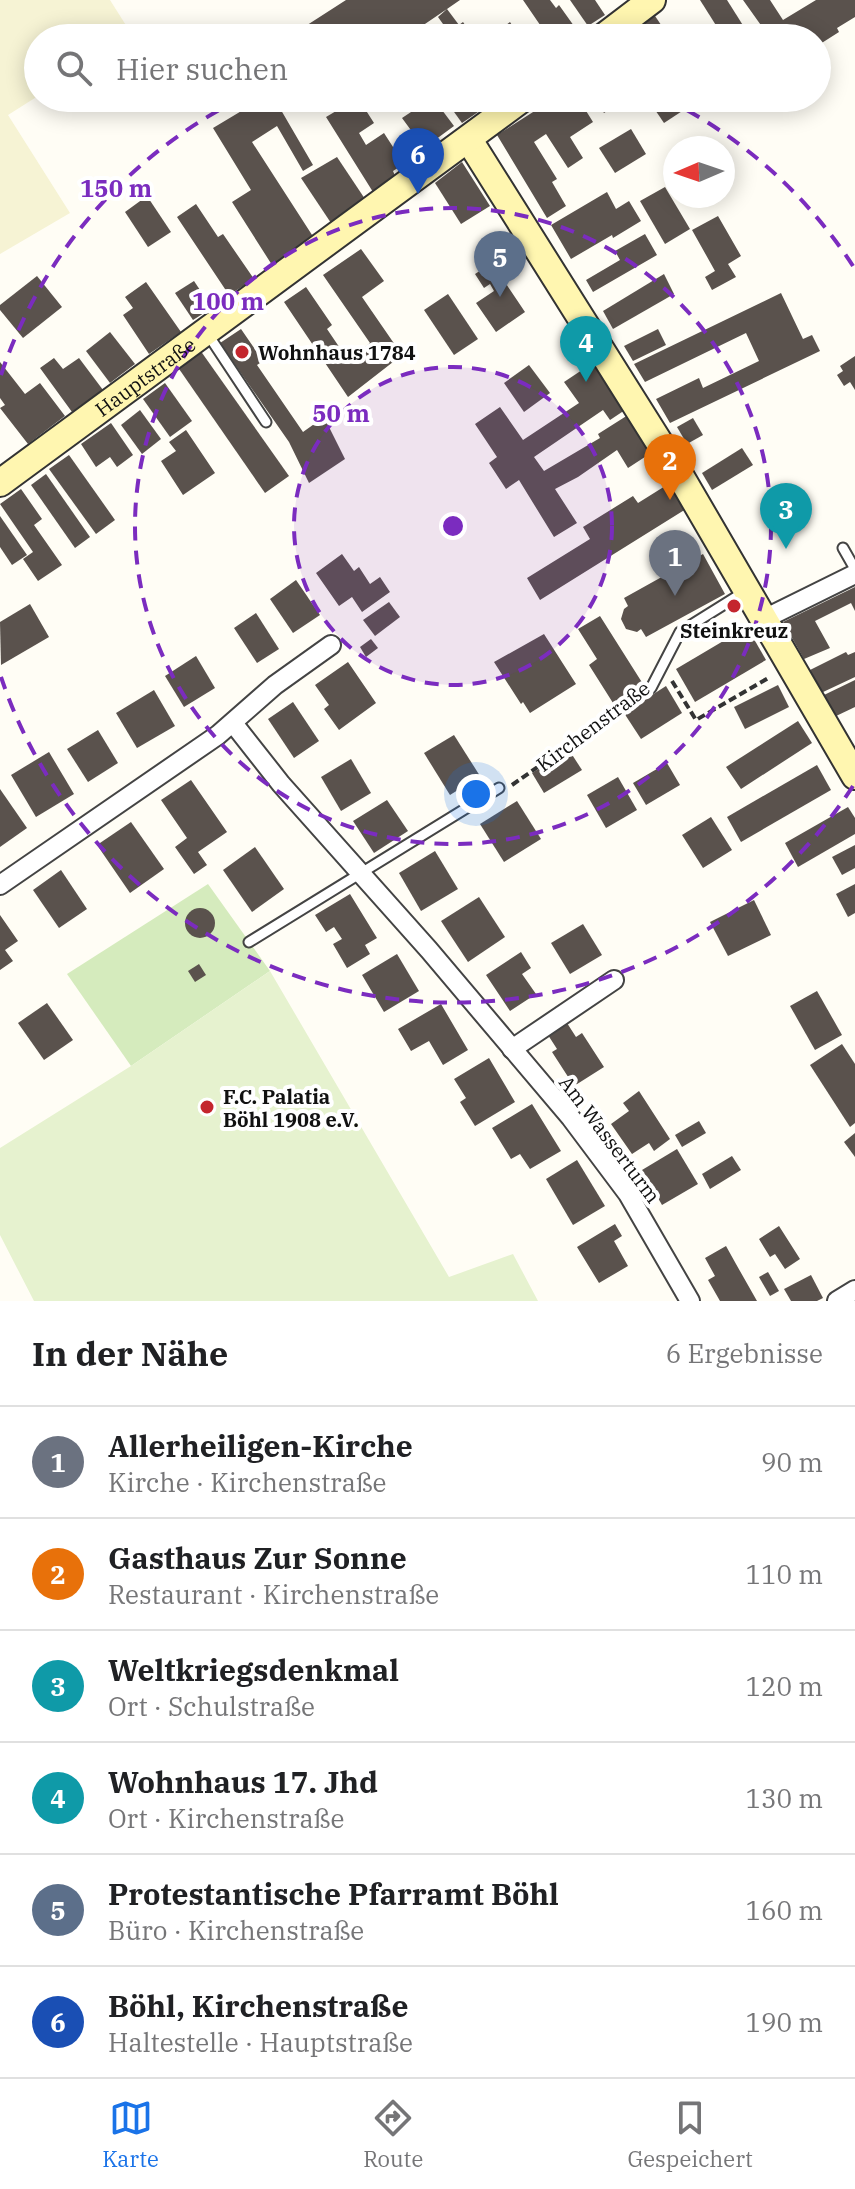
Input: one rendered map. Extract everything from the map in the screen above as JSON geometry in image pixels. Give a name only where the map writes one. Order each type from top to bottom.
[{"type":"street","points":[[620,24],[652,0]]},
{"type":"street","name":"Hauptstraße","points":[[0,483],[505,112]]},
{"type":"street","points":[[469,140],[681,477],[855,776]]},
{"type":"street","points":[[764,619],[855,572]]},
{"type":"street","points":[[0,885],[233,723],[268,690],[331,645]]},
{"type":"street","name":"Am Wasserturm","points":[[233,723],[281,784],[571,1118],[628,1194],[690,1301]]},
{"type":"street","points":[[512,1049],[614,980]]},
{"type":"street","points":[[837,1301],[855,1290]]},
{"type":"lane","points":[[205,330],[266,422]]},
{"type":"lane","points":[[843,548],[855,572]]},
{"type":"lane","name":"Kirchenstraße","points":[[651,688],[680,632],[747,590]]},
{"type":"lane","points":[[249,942],[499,788]]},
{"type":"path","points":[[662,666],[696,720],[790,665]]},
{"type":"path","name":"Kirchenstraße","points":[[499,788],[510,787],[651,688]]},
{"type":"shaded area","points":[[0,0],[110,0],[125,24],[24,24],[24,105],[8,115],[70,213],[0,254]]},
{"type":"green space","points":[[208,884],[270,971],[131,1066],[67,974]]},
{"type":"green space","name":"F.C. Palatia Böhl 1908 e.V.","points":[[270,971],[449,1277],[513,1254],[538,1301],[34,1301],[0,1235],[0,1148],[131,1066]]},
{"type":"building","points":[[346,0],[460,0],[425,24],[309,24]]},
{"type":"building","points":[[523,0],[550,0],[556,8],[559,5],[573,24],[539,24]]},
{"type":"building","points":[[570,0],[595,0],[605,15],[587,24]]},
{"type":"building","points":[[700,0],[727,0],[742,24],[715,24]]},
{"type":"building","points":[[743,0],[770,0],[783,20],[816,0],[855,0],[855,17],[837,28],[839,32],[831,37],[831,24],[760,24]]},
{"type":"building","points":[[447,9],[458,24],[443,24],[438,17]]},
{"type":"building","points":[[655,16],[660,24],[642,24]]},
{"type":"building","points":[[240,112],[282,112],[313,165],[303,171],[277,126],[252,142],[314,238],[272,265],[232,202],[251,190],[213,128]]},
{"type":"building","points":[[334,112],[367,112],[374,123],[359,133],[366,145],[384,133],[404,164],[393,171],[396,178],[373,192],[326,117]]},
{"type":"building","points":[[411,112],[444,112],[454,126],[424,148],[402,118]]},
{"type":"building","points":[[454,112],[478,112],[462,123]]},
{"type":"building","points":[[533,112],[587,112],[593,122],[570,137],[583,158],[568,168],[546,134],[534,142],[557,179],[552,182],[566,206],[547,218],[497,135]]},
{"type":"building","points":[[657,112],[681,112],[664,123]]},
{"type":"building","points":[[631,129],[646,154],[615,173],[599,148]]},
{"type":"building","points":[[337,157],[365,199],[331,223],[301,178]]},
{"type":"building","points":[[462,162],[490,206],[461,224],[435,183]]},
{"type":"building","points":[[663,188],[663,208],[678,208],[690,229],[665,244],[640,201]]},
{"type":"building","points":[[607,192],[616,209],[629,201],[641,221],[571,259],[551,225]]},
{"type":"building","points":[[147,196],[171,232],[148,247],[125,212]]},
{"type":"building","points":[[196,204],[218,237],[223,234],[254,279],[229,295],[177,217]]},
{"type":"building","points":[[718,216],[741,256],[728,264],[736,277],[712,290],[705,277],[715,271],[692,230]]},
{"type":"building","points":[[645,234],[657,255],[593,292],[586,280],[620,260],[615,251]]},
{"type":"building","points":[[361,249],[384,281],[362,297],[402,355],[348,397],[284,302],[306,287],[332,325],[327,329],[348,360],[370,343],[323,275]]},
{"type":"building","points":[[492,263],[525,312],[496,332],[476,303],[494,291],[490,284],[484,288],[475,274]]},
{"type":"building","points":[[664,274],[674,294],[613,329],[603,311]]},
{"type":"building","points":[[37,276],[62,307],[23,338],[0,310],[0,305]]},
{"type":"building","points":[[194,281],[212,308],[193,320],[175,293]]},
{"type":"building","points":[[146,282],[181,332],[149,354],[123,315],[133,308],[125,297]]},
{"type":"building","points":[[781,293],[803,339],[812,335],[820,351],[670,423],[656,399],[699,378],[703,388],[759,361],[746,333],[645,382],[634,364]]},
{"type":"building","points":[[448,294],[478,339],[454,355],[424,310]]},
{"type":"building","points":[[241,329],[263,361],[257,365],[303,432],[324,417],[345,459],[309,483],[289,442],[220,343]]},
{"type":"building","points":[[658,329],[666,345],[633,361],[624,346]]},
{"type":"building","points":[[110,332],[135,364],[110,383],[86,351]]},
{"type":"building","points":[[200,350],[289,476],[265,493],[177,366]]},
{"type":"building","points":[[855,356],[855,390],[850,382],[844,386],[837,375],[843,371],[840,366]]},
{"type":"building","points":[[54,358],[63,369],[79,358],[103,390],[72,412],[40,368]]},
{"type":"building","points":[[0,362],[25,394],[40,383],[65,416],[28,444],[0,408],[5,405],[0,398]]},
{"type":"building","points":[[594,362],[625,410],[610,420],[603,410],[534,457],[544,471],[600,438],[598,434],[628,415],[651,453],[628,468],[617,450],[555,489],[577,523],[554,537],[519,480],[506,489],[489,463],[497,457],[475,424],[500,407],[523,440],[579,403],[564,382]]},
{"type":"building","points":[[529,365],[550,393],[524,412],[504,383]]},
{"type":"building","points":[[165,383],[192,421],[170,437],[143,399]]},
{"type":"building","points":[[140,410],[161,439],[142,454],[121,425]]},
{"type":"building","points":[[693,418],[703,435],[687,444],[677,427]]},
{"type":"building","points":[[111,423],[133,455],[117,467],[110,457],[96,467],[81,444]]},
{"type":"building","points":[[186,430],[215,473],[183,495],[161,461],[176,451],[169,442]]},
{"type":"building","points":[[742,448],[753,465],[712,490],[702,473]]},
{"type":"building","points":[[69,455],[115,520],[96,534],[49,469]]},
{"type":"building","points":[[46,474],[90,537],[75,548],[31,485]]},
{"type":"building","points":[[670,483],[686,509],[540,600],[527,578],[590,539],[583,527],[633,496],[638,503]]},
{"type":"building","points":[[21,489],[42,519],[34,525],[62,565],[38,581],[23,559],[33,552],[0,504]]},
{"type":"building","points":[[0,516],[27,555],[12,565],[0,547]]},
{"type":"building","points":[[342,554],[354,571],[359,567],[370,584],[380,577],[390,592],[362,612],[352,597],[339,606],[316,573]]},
{"type":"building","points":[[703,554],[725,594],[646,637],[641,629],[637,632],[626,629],[621,619],[628,606],[624,598]]},
{"type":"building","points":[[296,580],[320,615],[293,633],[270,599]]},
{"type":"building","points":[[855,587],[855,611],[851,603],[815,621],[830,648],[804,659],[783,622]]},
{"type":"building","points":[[389,602],[400,617],[375,636],[363,620]]},
{"type":"building","points":[[30,604],[49,637],[1,665],[0,622]]},
{"type":"building","points":[[256,613],[279,649],[257,663],[234,628]]},
{"type":"building","points":[[600,616],[643,684],[613,703],[589,665],[597,659],[578,629]]},
{"type":"building","points":[[747,627],[766,660],[695,702],[676,669]]},
{"type":"building","points":[[544,634],[576,684],[530,713],[494,662]]},
{"type":"building","points":[[371,639],[378,648],[366,657],[360,647]]},
{"type":"building","points":[[846,652],[848,655],[855,652],[855,677],[821,693],[810,670]]},
{"type":"building","points":[[196,656],[215,688],[184,707],[165,676]]},
{"type":"building","points":[[348,662],[376,703],[339,730],[324,709],[329,705],[315,685]]},
{"type":"building","points":[[855,680],[855,707],[834,717],[824,695]]},
{"type":"building","points":[[778,685],[789,707],[745,729],[734,707]]},
{"type":"building","points":[[666,686],[682,713],[641,739],[624,713]]},
{"type":"building","points":[[154,690],[175,726],[137,748],[116,713]]},
{"type":"building","points":[[293,702],[319,741],[294,758],[268,719]]},
{"type":"building","points":[[798,721],[812,743],[741,789],[726,767]]},
{"type":"building","points":[[98,730],[118,763],[88,782],[67,749]]},
{"type":"building","points":[[454,735],[480,776],[450,795],[424,753]]},
{"type":"building","points":[[569,750],[582,770],[544,793],[532,773]]},
{"type":"building","points":[[49,752],[74,794],[36,817],[11,775]]},
{"type":"building","points":[[351,759],[371,793],[341,811],[321,777]]},
{"type":"building","points":[[667,763],[680,785],[646,805],[633,783]]},
{"type":"building","points":[[817,765],[831,790],[741,842],[727,817]]},
{"type":"building","points":[[618,777],[637,810],[606,828],[587,795]]},
{"type":"building","points":[[191,780],[227,832],[198,852],[207,865],[194,874],[175,847],[187,838],[161,800]]},
{"type":"building","points":[[0,789],[27,828],[0,847]]},
{"type":"building","points":[[387,800],[408,831],[374,853],[353,821]]},
{"type":"building","points":[[517,801],[541,839],[504,862],[480,824]]},
{"type":"building","points":[[848,807],[855,818],[855,834],[798,867],[785,843]]},
{"type":"building","points":[[711,817],[732,850],[703,868],[682,835]]},
{"type":"building","points":[[131,822],[164,869],[130,893],[97,845]]},
{"type":"building","points":[[855,845],[855,868],[842,875],[832,857]]},
{"type":"building","points":[[255,847],[284,889],[252,912],[223,870]]},
{"type":"building","points":[[435,851],[458,889],[421,911],[399,873]]},
{"type":"building","points":[[61,870],[87,909],[59,928],[33,890]]},
{"type":"building","points":[[855,884],[855,913],[848,917],[836,894]]},
{"type":"building","points":[[350,894],[377,938],[365,945],[370,954],[347,968],[333,944],[342,939],[334,927],[326,932],[315,915]]},
{"type":"building","points":[[479,897],[505,937],[468,962],[441,921]]},
{"type":"building","points":[[754,900],[771,935],[728,956],[710,922]]},
{"type":"building","points":[[200,908],[211,912],[215,923],[211,934],[200,938],[189,934],[185,923],[189,912]]},
{"type":"building","points":[[0,915],[18,941],[5,950],[13,961],[0,970]]},
{"type":"building","points":[[583,924],[602,955],[570,974],[551,943]]},
{"type":"building","points":[[521,952],[531,968],[522,974],[536,994],[510,1011],[486,975]]},
{"type":"building","points":[[397,954],[419,991],[384,1012],[362,975]]},
{"type":"building","points":[[199,964],[206,975],[195,982],[188,971]]},
{"type":"building","points":[[817,991],[842,1035],[815,1050],[790,1006]]},
{"type":"building","points":[[47,1003],[73,1040],[44,1060],[18,1023]]},
{"type":"building","points":[[441,1004],[468,1050],[443,1065],[429,1041],[411,1051],[398,1029]]},
{"type":"building","points":[[567,1023],[576,1037],[582,1033],[604,1067],[574,1086],[552,1052],[557,1049],[548,1035]]},
{"type":"building","points":[[842,1044],[855,1064],[855,1123],[850,1127],[810,1065]]},
{"type":"building","points":[[489,1058],[515,1102],[475,1126],[460,1102],[466,1098],[454,1079]]},
{"type":"building","points":[[639,1091],[670,1139],[654,1151],[649,1143],[632,1154],[611,1124],[629,1111],[623,1103]]},
{"type":"building","points":[[532,1104],[561,1151],[530,1169],[520,1154],[511,1159],[492,1128]]},
{"type":"building","points":[[699,1121],[706,1133],[682,1147],[675,1135]]},
{"type":"building","points":[[855,1133],[855,1157],[844,1142]]},
{"type":"building","points":[[677,1149],[698,1184],[662,1205],[642,1170]]},
{"type":"building","points":[[732,1156],[741,1170],[710,1189],[702,1174]]},
{"type":"building","points":[[577,1160],[605,1206],[573,1225],[546,1179]]},
{"type":"building","points":[[615,1224],[622,1236],[614,1241],[628,1266],[599,1283],[577,1247]]},
{"type":"building","points":[[779,1226],[800,1259],[785,1269],[775,1254],[770,1257],[759,1239]]},
{"type":"building","points":[[726,1246],[757,1301],[720,1301],[708,1280],[715,1276],[705,1258]]},
{"type":"building","points":[[768,1272],[779,1291],[770,1296],[759,1277]]},
{"type":"building","points":[[811,1275],[823,1298],[817,1301],[791,1301],[784,1289]]},
{"type":"place","name":"Böhl, Kirchenstraße","points":[[418,194]]},
{"type":"place","name":"Protestantische Pfarramt Böhl","points":[[500,297]]},
{"type":"place","name":"Wohnhaus 1784","points":[[242,352]]},
{"type":"place","name":"Wohnhaus 17. Jhd","points":[[586,382]]},
{"type":"place","name":"Gasthaus Zur Sonne","points":[[670,500]]},
{"type":"place","name":"Weltkriegsdenkmal","points":[[786,549]]},
{"type":"place","name":"Allerheiligen-Kirche","points":[[675,596]]},
{"type":"place","name":"Steinkreuz","points":[[734,606]]},
{"type":"place","name":"F.C. Palatia Böhl 1908 e.V.","points":[[207,1107]]}]
